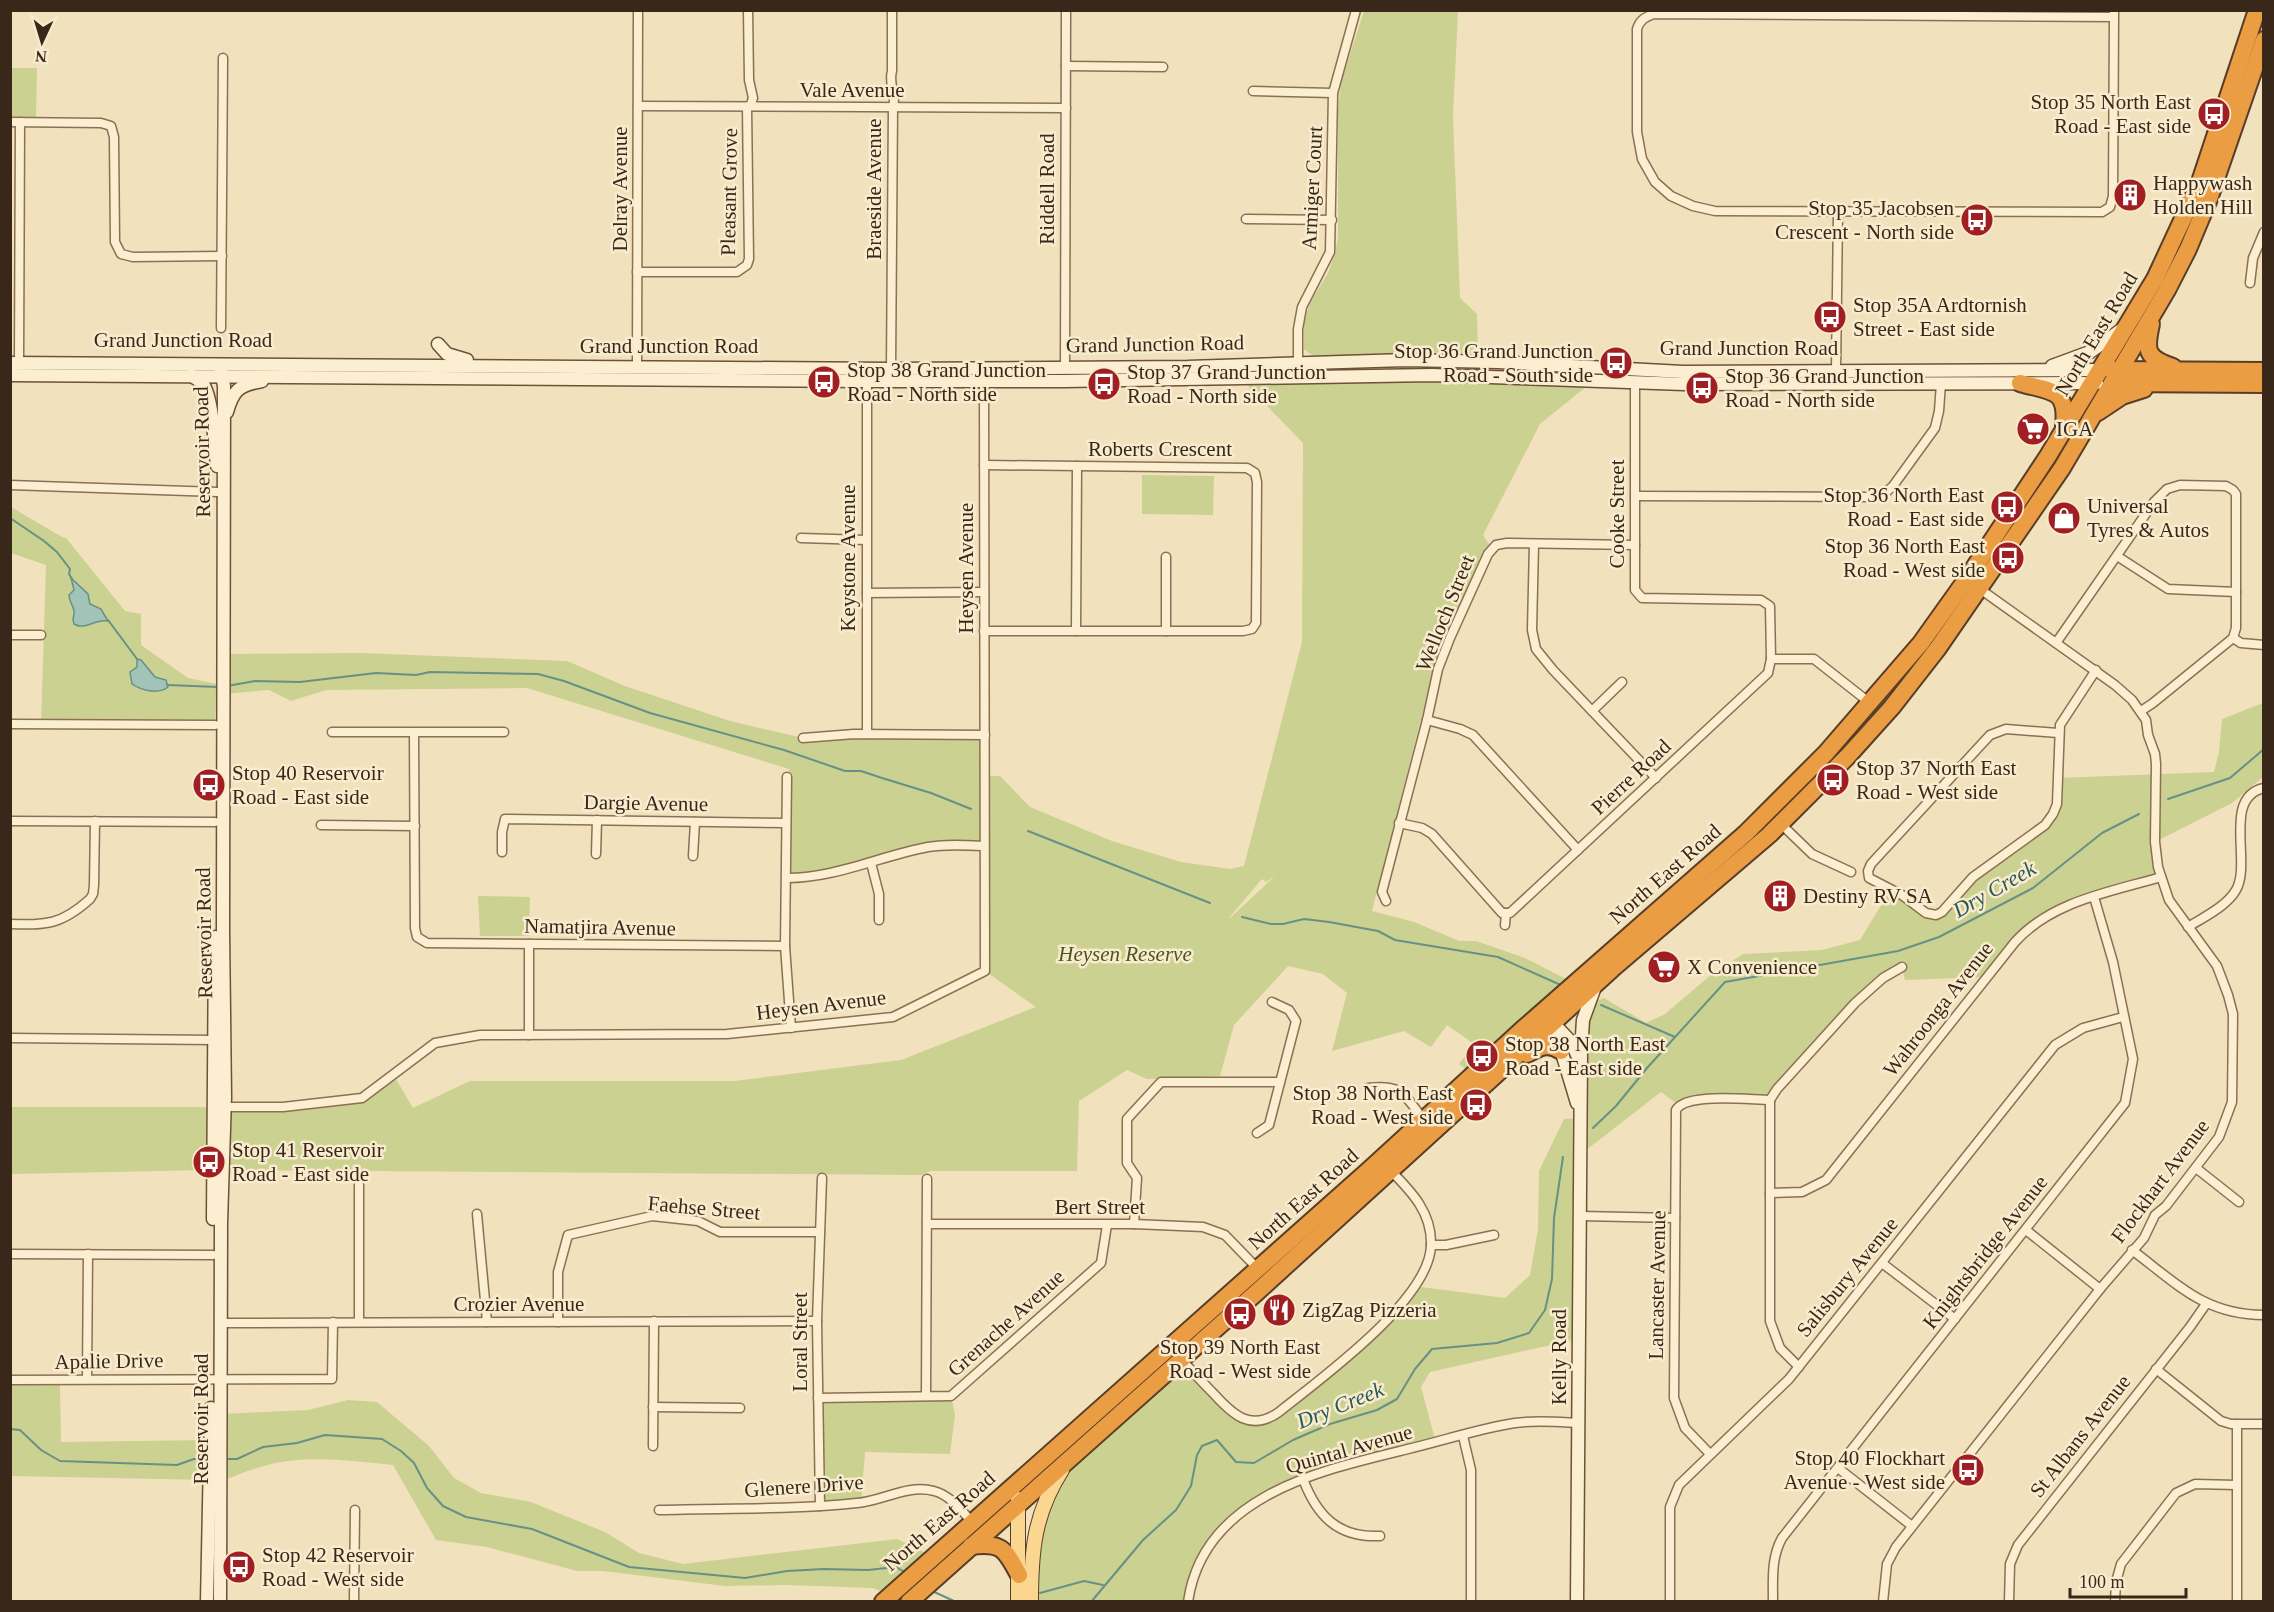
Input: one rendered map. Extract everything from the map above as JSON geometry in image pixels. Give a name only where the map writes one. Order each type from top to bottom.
[{"type":"highway","name":"North East Road","points":[[920,1592],[1286,1266],[1513,1058],[1781,824],[1892,707],[1980,589],[2062,468],[2089,420],[2128,325],[2165,258],[2200,182],[2257,10]]},
{"type":"highway","name":"North East Road","points":[[883,1602],[1756,823],[1826,753],[1921,643],[2064,431],[2153,314],[2188,249],[2206,208],[2264,40]]},
{"type":"highway","points":[[2153,314],[2148,352],[2182,377]]},
{"type":"highway","name":"Grand Junction Road","points":[[2106,377],[2182,377],[2264,371]]},
{"type":"highway","points":[[2089,420],[2115,399],[2182,377]]},
{"type":"highway","name":"Grand Junction Road","points":[[2182,377],[2264,384]]},
{"type":"highway","points":[[2020,383],[2060,397],[2065,408],[2064,431]]},
{"type":"highway","points":[[1954,597],[1966,591],[1980,589],[1975,566]]},
{"type":"highway","points":[[1756,823],[1769,820],[1781,824],[1779,812],[1781,800]]},
{"type":"highway","points":[[1523,1029],[1542,1023],[1553,1023],[1560,997]]},
{"type":"highway","points":[[1513,1058],[1543,1045],[1555,1047],[1561,1051]]},
{"type":"highway","points":[[1369,1170],[1382,1168],[1391,1171],[1392,1149]]},
{"type":"highway","points":[[1257,1292],[1258,1269],[1271,1270],[1286,1266]]},
{"type":"highway","points":[[971,1546],[988,1544],[999,1546],[1009,1557],[1019,1575]]},
{"type":"main road","points":[[2037,370],[2090,352],[2128,325]]},
{"type":"main road","points":[[438,344],[451,356],[494,366]]},
{"type":"main road","name":"Grand Junction Road","points":[[984,375],[1065,368],[1406,360],[1498,362],[1635,376]]},
{"type":"main road","points":[[1498,362],[1520,377]]},
{"type":"main road","points":[[1298,363],[1298,376]]},
{"type":"main road","points":[[13,365],[51,374]]},
{"type":"main road","name":"Grand Junction Road","points":[[13,365],[221,369],[494,366],[747,380],[867,381],[891,375]]},
{"type":"main road","points":[[430,365],[430,378]]},
{"type":"main road","points":[[699,368],[739,374],[745,376],[747,380]]},
{"type":"main road","name":"Grand Junction Road","points":[[10,375],[191,375],[221,369],[283,376],[430,378],[637,374],[699,368],[891,375],[984,375],[1065,381],[1406,375],[1635,376],[1703,373],[1941,383],[2020,383],[2106,377]]},
{"type":"main road","points":[[1065,368],[1065,381]]},
{"type":"main road","name":"Reservoir Road","points":[[207,1602],[215,1458],[219,1130],[220,492],[224,426],[224,386],[221,369]]},
{"type":"main road","name":"Reservoir Road","points":[[220,492],[217,466],[217,386],[221,369]]},
{"type":"main road","points":[[1941,370],[1941,383]]},
{"type":"main road","name":"Grand Junction Road","points":[[1836,378],[1941,370],[2037,370],[2106,377]]},
{"type":"main road","points":[[191,375],[203,384],[206,392],[217,466]]},
{"type":"main road","points":[[224,426],[231,399],[238,389],[253,382],[283,376]]},
{"type":"main road","name":"Kelly Road","points":[[1577,1602],[1581,1068],[1584,1020],[1596,985]]},
{"type":"main road","name":"Kelly Road","points":[[1553,1023],[1571,1042],[1581,1068]]},
{"type":"main road","name":"Kelly Road","points":[[1553,1023],[1580,1113]]},
{"type":"main road","name":"Reservoir Road","points":[[215,1458],[220,1602]]},
{"type":"main road","points":[[1030,1602],[1031,1561],[1035,1530],[1045,1500],[1069,1458]]},
{"type":"main road","points":[[1018,1602],[1017,1504],[1026,1475]]},
{"type":"street","name":"Delray Avenue","points":[[637,374],[638,10]]},
{"type":"street","name":"Pleasant Grove","points":[[637,272],[737,272],[747,265],[749,259],[747,108],[752,104],[753,98],[748,68],[748,10]]},
{"type":"street","name":"Braeside Avenue","points":[[891,375],[893,107],[895,101],[890,80],[892,10]]},
{"type":"street","name":"Riddell Road","points":[[1065,368],[1066,10]]},
{"type":"street","name":"Armiger Court","points":[[1298,363],[1298,329],[1302,307],[1330,252],[1333,93],[1356,10]]},
{"type":"street","points":[[1653,14],[2114,14],[2112,202],[2110,207],[2102,212],[1709,210],[1681,202],[1663,190],[1646,167],[1638,146],[1637,29],[1639,22],[1653,14]]},
{"type":"street","points":[[221,328],[223,58]]},
{"type":"street","points":[[1066,66],[1163,67]]},
{"type":"street","points":[[1253,91],[1333,93]]},
{"type":"street","name":"Vale Avenue","points":[[638,106],[1066,108]]},
{"type":"street","points":[[13,365],[15,122],[101,123],[111,126],[114,137],[115,242],[121,254],[133,257],[222,256]]},
{"type":"street","points":[[1836,378],[1838,212]]},
{"type":"street","points":[[1246,219],[1332,220]]},
{"type":"street","points":[[2250,283],[2253,258],[2264,232]]},
{"type":"street","name":"Heysen Avenue","points":[[219,1107],[283,1107],[362,1098],[435,1043],[480,1035],[727,1034],[893,1017],[985,971],[984,375]]},
{"type":"street","name":"Cooke Street","points":[[1635,376],[1635,590],[1642,598],[1761,600],[1770,606],[1771,659]]},
{"type":"street","name":"Keystone Avenue","points":[[867,381],[867,734]]},
{"type":"street","points":[[1635,496],[1869,497],[1884,495],[1935,428],[1940,411],[1941,383]]},
{"type":"street","name":"Roberts Crescent","points":[[984,465],[1247,468],[1256,473],[1256,623],[1252,629],[1243,631],[1166,631]]},
{"type":"street","points":[[1076,631],[1077,466]]},
{"type":"street","points":[[10,485],[220,492]]},
{"type":"street","points":[[2056,643],[2150,507],[2167,489],[2185,485],[2228,486],[2233,489],[2237,499],[2236,628],[2233,638],[2141,711]]},
{"type":"street","points":[[801,538],[866,540]]},
{"type":"street","points":[[1534,544],[1532,630],[1536,649],[1656,778]]},
{"type":"street","name":"Welloch Street","points":[[1386,901],[1382,892],[1438,669],[1488,554],[1496,545],[1635,545]]},
{"type":"street","points":[[2117,556],[2168,589],[2236,592]]},
{"type":"street","points":[[984,631],[1166,631],[1166,557]]},
{"type":"street","name":"Flockhart Avenue","points":[[1883,1602],[1887,1564],[1896,1547],[2146,1234],[2155,1215],[2166,1206],[2196,1168],[2219,1137],[2234,1097],[2232,1010],[2218,969],[2169,900],[2156,859],[2156,758],[2148,735],[2148,725],[2141,711],[2124,693],[2096,670],[1980,589]]},
{"type":"street","points":[[867,592],[984,592]]},
{"type":"street","points":[[10,634],[41,635]]},
{"type":"street","points":[[2233,638],[2241,643],[2264,645]]},
{"type":"street","points":[[1771,659],[1814,659],[1870,702]]},
{"type":"street","name":"Pierre Road","points":[[1506,913],[1510,914],[1768,673],[1771,659]]},
{"type":"street","points":[[2058,734],[2006,729],[1992,733],[1869,866],[1868,875],[1871,881],[1902,895],[1926,913],[1934,916],[1944,909],[1973,877],[2045,825],[2054,814],[2058,795],[2058,734],[2063,718],[2096,670]]},
{"type":"street","points":[[1592,711],[1622,682]]},
{"type":"street","points":[[1427,720],[1473,735],[1578,850]]},
{"type":"street","points":[[10,724],[219,725]]},
{"type":"street","points":[[332,732],[504,732]]},
{"type":"street","points":[[321,825],[415,826],[414,733]]},
{"type":"street","points":[[803,738],[867,734],[985,735]]},
{"type":"street","points":[[787,777],[785,946],[791,1028]]},
{"type":"street","points":[[2188,927],[2224,903],[2236,890],[2240,877],[2242,808],[2250,794],[2264,788]]},
{"type":"street","name":"Dargie Avenue","points":[[502,852],[502,832],[505,819],[786,823]]},
{"type":"street","points":[[596,854],[597,820]]},
{"type":"street","points":[[10,821],[219,822]]},
{"type":"street","points":[[10,924],[50,924],[61,920],[90,899],[94,885],[95,821]]},
{"type":"street","points":[[693,856],[695,822]]},
{"type":"street","points":[[1399,823],[1422,828],[1432,834],[1502,913],[1506,913],[1505,925]]},
{"type":"street","points":[[1781,824],[1812,854],[1851,872]]},
{"type":"street","name":"Namatjira Avenue","points":[[415,826],[415,928],[417,937],[428,943],[785,946]]},
{"type":"street","points":[[787,878],[813,876],[871,863],[926,847],[952,844],[983,846]]},
{"type":"street","points":[[871,863],[879,894],[879,920]]},
{"type":"street","name":"Wahroonga Avenue","points":[[1770,1193],[1802,1192],[1826,1180],[2015,942],[2052,912],[2161,877]]},
{"type":"street","name":"Knightsbridge Avenue","points":[[1773,1602],[1773,1567],[1778,1546],[1786,1533],[2125,1103],[2133,1059],[2113,962],[2094,897]]},
{"type":"street","points":[[529,944],[529,1035]]},
{"type":"street","points":[[1799,1366],[1780,1348],[1770,1321],[1770,1100],[1777,1089],[1855,1003],[1883,978],[1902,967]]},
{"type":"street","points":[[1257,1133],[1269,1125],[1296,1021],[1289,1010],[1272,1002]]},
{"type":"street","name":"Salisbury Avenue","points":[[1670,1602],[1670,1507],[1679,1485],[1783,1385],[2055,1045],[2083,1028],[2123,1017]]},
{"type":"street","points":[[10,1038],[220,1040]]},
{"type":"street","points":[[1134,1224],[1137,1178],[1127,1163],[1127,1119],[1161,1082],[1280,1082]]},
{"type":"street","points":[[1368,1088],[1385,1086],[1396,1088],[1424,1120]]},
{"type":"street","name":"Lancaster Avenue","points":[[1710,1454],[1685,1428],[1674,1398],[1676,1117],[1679,1105],[1686,1101],[1770,1100]]},
{"type":"street","points":[[2196,1168],[2238,1202]]},
{"type":"street","points":[[1181,1359],[1232,1413],[1248,1420],[1268,1419],[1313,1384],[1392,1316],[1417,1282],[1429,1259],[1431,1245],[1429,1228],[1420,1203],[1391,1171]]},
{"type":"street","name":"Loral Street","points":[[820,1506],[817,1320],[822,1178]]},
{"type":"street","points":[[926,1396],[927,1179]]},
{"type":"street","points":[[358,1323],[359,1185]]},
{"type":"street","points":[[477,1214],[487,1322]]},
{"type":"street","name":"Faehse Street","points":[[558,1322],[558,1272],[568,1234],[652,1216],[698,1221],[720,1232],[820,1232]]},
{"type":"street","points":[[1580,1216],[1676,1218]]},
{"type":"street","name":"Bert Street","points":[[927,1224],[1134,1224],[1211,1228],[1232,1240],[1258,1269]]},
{"type":"street","name":"Grenache Avenue","points":[[818,1398],[951,1396],[1101,1263],[1107,1225]]},
{"type":"street","points":[[2026,1230],[2100,1289]]},
{"type":"street","points":[[1431,1245],[1446,1245],[1494,1235]]},
{"type":"street","points":[[2132,1250],[2190,1295],[2206,1304],[2236,1314],[2264,1315]]},
{"type":"street","points":[[10,1254],[217,1255]]},
{"type":"street","points":[[87,1254],[87,1379]]},
{"type":"street","points":[[1882,1263],[1955,1319]]},
{"type":"street","name":"St Albans Avenue","points":[[2009,1602],[2010,1564],[2020,1541],[2206,1304]]},
{"type":"street","name":"Crozier Avenue","points":[[216,1323],[817,1320]]},
{"type":"street","points":[[653,1446],[654,1321]]},
{"type":"street","name":"Apalie Drive","points":[[10,1380],[332,1379],[333,1322]]},
{"type":"street","points":[[2156,1369],[2221,1421],[2237,1424],[2264,1424]]},
{"type":"street","points":[[653,1407],[740,1408]]},
{"type":"street","name":"Quintal Avenue","points":[[1188,1602],[1200,1560],[1212,1540],[1268,1494],[1304,1479],[1368,1459],[1514,1423],[1578,1423]]},
{"type":"street","points":[[2237,1424],[2237,1602]]},
{"type":"street","points":[[1463,1436],[1471,1470],[1471,1602]]},
{"type":"street","points":[[1838,1468],[1912,1526]]},
{"type":"street","points":[[1304,1479],[1311,1500],[1329,1520],[1355,1535],[1380,1536]]},
{"type":"street","points":[[2115,1602],[2117,1575],[2123,1560],[2176,1493],[2195,1484],[2236,1485]]},
{"type":"street","name":"Glenere Drive","points":[[659,1510],[861,1503],[914,1488],[936,1491],[954,1502],[972,1522]]},
{"type":"street","points":[[354,1602],[355,1510]]},
{"type":"green space","points":[[1364,11],[1458,11],[1453,117],[1460,298],[1477,314],[1478,353],[1313,356],[1304,349],[1304,321],[1311,301],[1328,273],[1335,254],[1338,237],[1338,109],[1341,82]]},
{"type":"green space","points":[[11,68],[37,68],[36,118],[11,117]]},
{"type":"green space","name":"Heysen Reserve","points":[[1243,381],[1592,382],[1540,424],[1483,535],[1489,544],[1483,552],[1437,657],[1372,911],[1414,922],[1459,941],[1476,941],[1525,958],[1568,980],[1467,1070],[1459,1064],[1474,1044],[1447,1025],[1431,1047],[1404,1031],[1332,1051],[1347,993],[1323,974],[1288,966],[1234,1025],[1220,1076],[1147,1079],[1127,1070],[1079,1101],[1077,1171],[931,1171],[921,1175],[223,1170],[224,1107],[283,1107],[362,1098],[393,1074],[413,1108],[470,1081],[735,1081],[901,1060],[1036,1007],[985,971],[983,846],[926,847],[802,878],[787,878],[789,769],[527,688],[326,690],[291,701],[269,690],[223,694],[223,654],[361,653],[567,661],[625,686],[730,721],[803,738],[985,735],[984,776],[1000,776],[1030,807],[1112,841],[1181,862],[1230,869],[1244,866],[1302,642],[1303,443]],"holes":[[[1275,876],[1230,918],[1262,879],[1266,882]]]},
{"type":"green space","points":[[1142,475],[1214,476],[1213,515],[1142,514]]},
{"type":"green space","points":[[11,507],[66,538],[125,611],[141,614],[141,645],[188,678],[216,684],[215,725],[41,724],[46,565],[11,553]]},
{"type":"green space","points":[[2263,703],[2263,777],[2232,803],[2155,842],[2161,877],[2071,904],[2037,923],[1987,977],[1905,980],[1902,968],[1883,978],[1770,1100],[1703,1099],[1679,1105],[1661,1092],[1590,1147],[1580,1152],[1578,1339],[1430,1372],[1421,1387],[1436,1443],[1298,1481],[1250,1506],[1210,1543],[1186,1601],[1031,1602],[1037,1536],[1069,1458],[1181,1359],[1236,1416],[1268,1419],[1392,1316],[1414,1286],[1505,1298],[1530,1275],[1538,1229],[1539,1171],[1564,1119],[1580,1118],[1588,1004],[1604,998],[1646,1023],[1665,1014],[1712,974],[1743,954],[1822,950],[1860,940],[1891,889],[1932,916],[1963,887],[2053,814],[2058,778],[2214,772],[2219,752],[2222,719]]},
{"type":"green space","points":[[478,896],[530,897],[529,936],[480,936]]},
{"type":"green space","points":[[10,1107],[212,1107],[211,1170],[11,1174]]},
{"type":"green space","points":[[11,1385],[60,1385],[61,1442],[211,1440],[210,1480],[11,1476]]},
{"type":"green space","points":[[951,1396],[955,1415],[950,1454],[865,1452],[861,1503],[820,1506],[818,1398]]},
{"type":"green space","points":[[348,1400],[377,1402],[429,1446],[454,1478],[481,1493],[531,1502],[605,1532],[639,1553],[683,1564],[897,1539],[934,1557],[890,1595],[873,1588],[786,1585],[725,1586],[603,1571],[577,1571],[487,1547],[436,1540],[393,1465],[328,1459],[296,1460],[258,1468],[220,1482],[220,1414],[308,1410]]},
{"type":"water","points":[[71,578],[88,594],[90,604],[101,609],[108,621],[83,626],[74,624],[74,611],[69,595],[74,590]]},
{"type":"water","points":[[137,659],[141,660],[155,677],[166,680],[168,687],[159,691],[150,691],[132,684],[130,672],[137,667]]},
{"type":"waterway","points":[[10,518],[57,552],[70,569],[69,574],[72,579]]},
{"type":"waterway","points":[[108,620],[137,659]]},
{"type":"waterway","points":[[227,686],[255,681],[300,682],[376,673],[538,674],[564,681],[650,713],[784,750],[845,771],[861,771],[931,793],[971,809]]},
{"type":"waterway","points":[[167,685],[218,687]]},
{"type":"waterway","name":"Dry Creek","points":[[2168,799],[2230,778],[2264,749]]},
{"type":"waterway","name":"Dry Creek","points":[[1593,1128],[1616,1106],[1647,1068],[1725,982],[1898,951],[1939,937],[2033,888],[2102,833],[2139,814]]},
{"type":"waterway","points":[[1028,831],[1210,903]]},
{"type":"waterway","points":[[1242,917],[1271,924],[1304,919],[1378,931],[1395,940],[1498,957],[1563,986]]},
{"type":"waterway","points":[[1601,1005],[1675,1037]]},
{"type":"waterway","name":"Dry Creek","points":[[1091,1602],[1143,1540],[1176,1510],[1191,1486],[1197,1455],[1202,1446],[1217,1440],[1236,1462],[1254,1463],[1293,1440],[1330,1424],[1377,1410],[1397,1399],[1415,1369],[1432,1349],[1497,1343],[1529,1333],[1545,1310],[1552,1279],[1554,1218],[1563,1157]]},
{"type":"waterway","points":[[10,1429],[20,1430],[41,1450],[60,1461],[177,1465],[194,1459],[206,1459]]},
{"type":"waterway","points":[[223,1459],[237,1459],[263,1447],[297,1443],[325,1435],[382,1439],[414,1463],[427,1488],[443,1506],[466,1517],[532,1529],[629,1567],[745,1578],[787,1571],[824,1569],[868,1570],[896,1567],[906,1573]]},
{"type":"waterway","points":[[1040,1593],[1084,1581],[1103,1585]]},
{"type":"waterway","points":[[930,1590],[956,1602]]},
{"type":"place","name":"Stop 35 North East Road - East side","points":[[2214,114]]},
{"type":"place","name":"Happywash Holden Hill","points":[[2130,195]]},
{"type":"place","name":"Stop 35 Jacobsen Crescent - North side","points":[[1977,220]]},
{"type":"place","name":"Stop 35A Ardtornish Street - East side","points":[[1830,317]]},
{"type":"place","name":"Stop 36 Grand Junction Road - South side","points":[[1616,363]]},
{"type":"place","name":"Stop 38 Grand Junction Road - North side","points":[[824,382]]},
{"type":"place","name":"Stop 37 Grand Junction Road - North side","points":[[1104,384]]},
{"type":"place","name":"Stop 36 Grand Junction Road - North side","points":[[1702,388]]},
{"type":"place","name":"IGA","points":[[2033,429]]},
{"type":"place","name":"Stop 36 North East Road - East side","points":[[2007,507]]},
{"type":"place","name":"Universal Tyres & Autos","points":[[2064,518]]},
{"type":"place","name":"Stop 36 North East Road - West side","points":[[2008,558]]},
{"type":"place","name":"Stop 37 North East Road - West side","points":[[1833,780]]},
{"type":"place","name":"Stop 40 Reservoir Road - East side","points":[[209,785]]},
{"type":"place","name":"Destiny RV SA","points":[[1780,896]]},
{"type":"place","name":"X Convenience","points":[[1664,967]]},
{"type":"place","name":"Stop 38 North East Road - East side","points":[[1482,1056]]},
{"type":"place","name":"Stop 38 North East Road - West side","points":[[1476,1105]]},
{"type":"place","name":"Stop 41 Reservoir Road - East side","points":[[209,1162]]},
{"type":"place","name":"ZigZag Pizzeria","points":[[1279,1310]]},
{"type":"place","name":"Stop 39 North East Road - West side","points":[[1240,1314]]},
{"type":"place","name":"Stop 40 Flockhart Avenue - West side","points":[[1968,1470]]},
{"type":"place","name":"Stop 42 Reservoir Road - West side","points":[[239,1567]]}]
